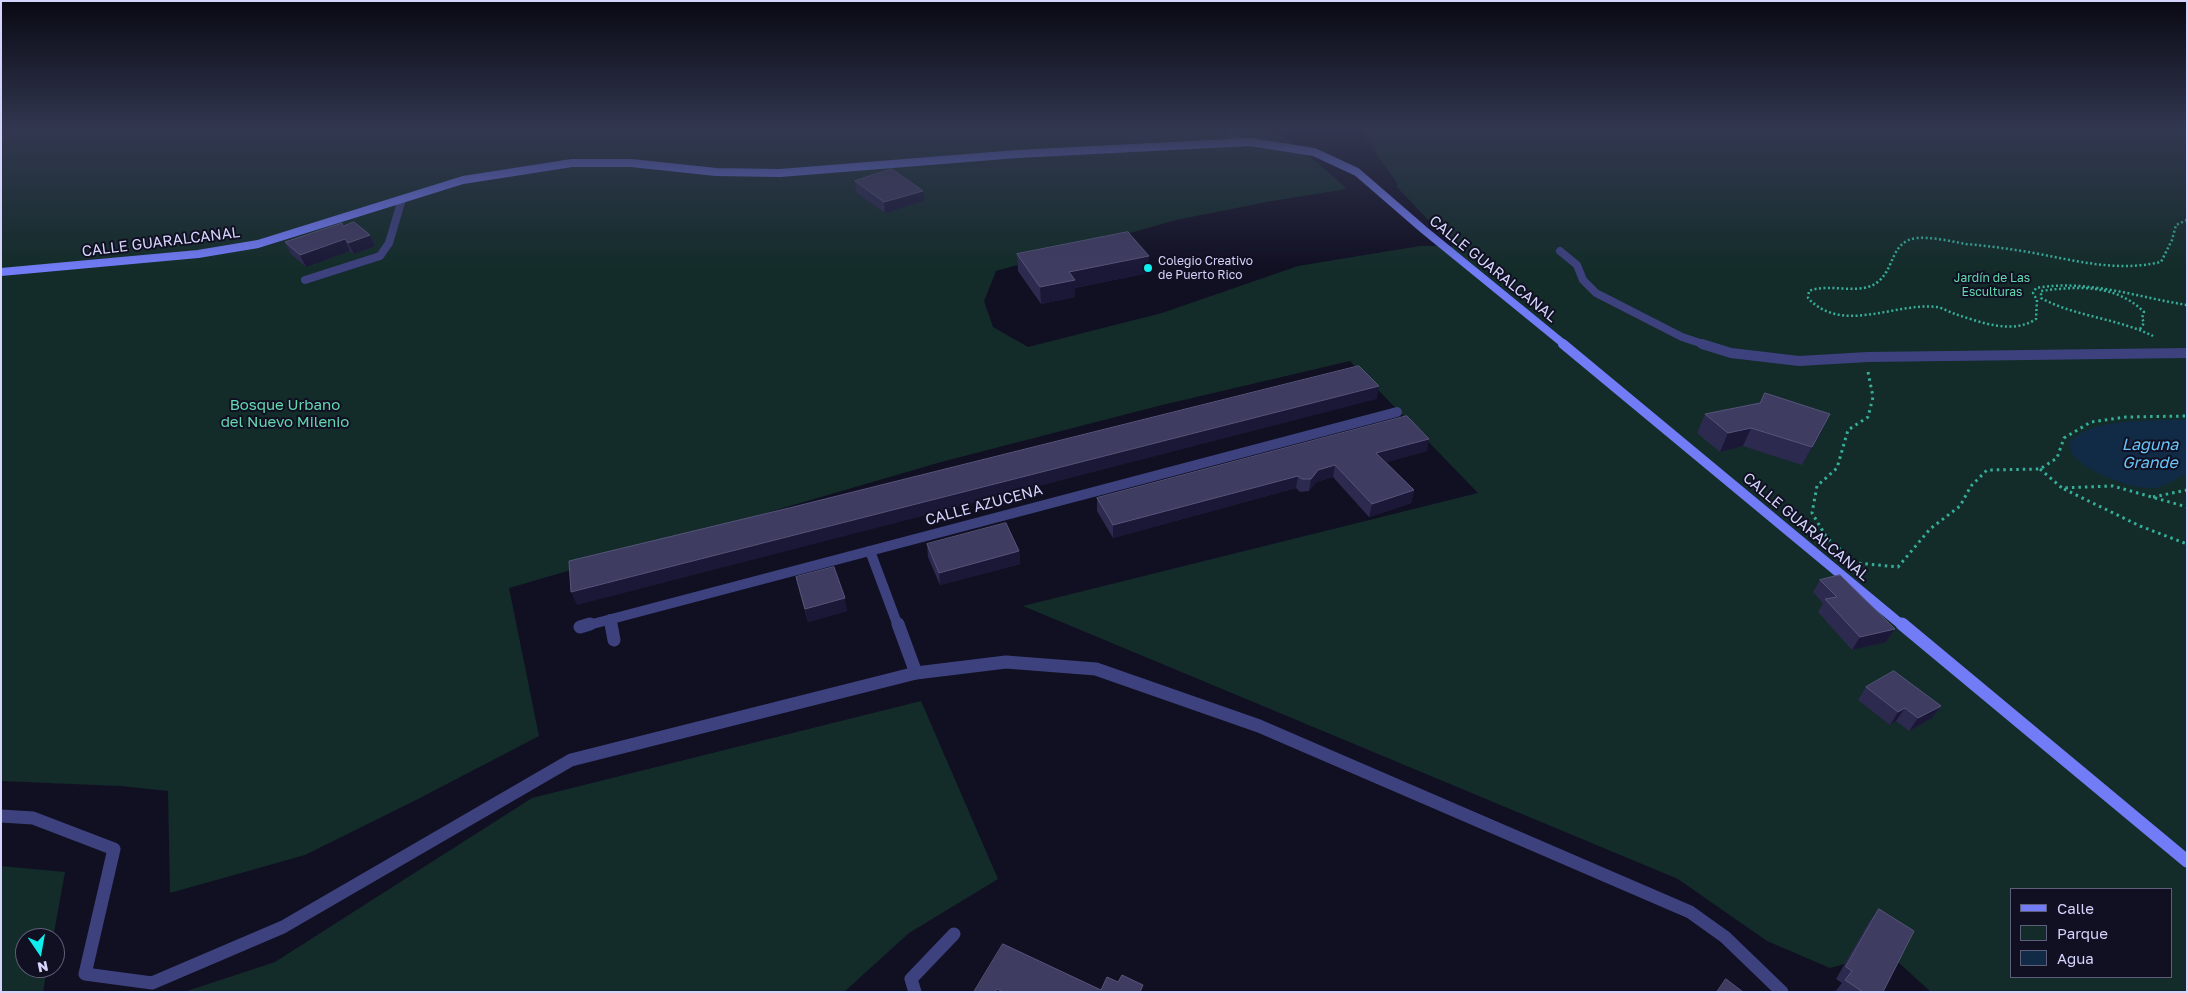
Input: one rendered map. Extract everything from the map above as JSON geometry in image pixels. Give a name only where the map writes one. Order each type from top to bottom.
[{"type":"street","name":"CALLE GUARALCANAL","points":[[1,272],[198,254],[258,244],[464,180],[487,176]]},
{"type":"street","name":"CALLE GUARALCANAL","points":[[1362,176],[1424,230],[2187,861]]},
{"type":"street","points":[[305,280],[380,256],[387,250],[394,234],[395,217],[402,199]]},
{"type":"street","points":[[1560,251],[1577,265],[1583,280],[1596,293],[1682,337],[1732,353],[1799,361],[1868,357],[2187,353]]},
{"type":"street","name":"CALLE AZUCENA","points":[[580,627],[1397,412]]},
{"type":"street","points":[[870,551],[916,672]]},
{"type":"street","points":[[610,619],[614,640]]},
{"type":"street","points":[[1,816],[33,818],[114,849],[85,974],[152,983],[283,927],[571,760],[916,672],[1006,662],[1096,669],[1259,726],[1690,912],[1725,937],[1782,992]]},
{"type":"street","points":[[915,992],[911,979],[954,934]]},
{"type":"path","points":[[2187,220],[2176,225],[2176,232],[2172,237],[2173,243],[2162,262],[2140,267],[2085,263],[1941,239],[1910,239],[1896,248],[1885,274],[1875,284],[1854,289],[1816,287],[1810,291],[1808,298],[1811,305],[1826,312],[1844,315],[1880,314],[1910,308],[1938,307],[1983,322],[2021,328],[2030,325],[2036,319],[2037,300],[2033,293],[2036,288],[2048,285],[2076,284],[2187,305]]},
{"type":"path","points":[[2140,329],[2144,323],[2142,318],[2144,312],[2138,304],[2126,296],[2082,288],[2058,288],[2041,291],[2042,298],[2055,307],[2074,313],[2127,323],[2140,329],[2176,353]]},
{"type":"path","points":[[2111,290],[2113,294]]},
{"type":"path","points":[[1868,357],[1868,378],[1873,396],[1868,417],[1848,430],[1837,468],[1817,486],[1812,513],[1826,538],[1857,563],[1898,566],[1930,528],[1960,506],[1972,486],[1986,470],[2040,470],[2056,458],[2064,438],[2091,422],[2126,417],[2187,416]]},
{"type":"path","points":[[2040,470],[2062,488],[2140,526],[2187,544]]},
{"type":"path","points":[[2062,488],[2113,486],[2187,507]]},
{"type":"path","points":[[2152,497],[2187,490]]},
{"type":"green space","name":"Bosque Urbano del Nuevo Milenio","points":[[1,176],[1333,176],[1347,189],[1272,201],[1176,220],[996,271],[984,301],[993,327],[1028,347],[1162,313],[1298,266],[1420,246],[1453,246],[1396,186],[1398,185],[1392,176],[2187,176],[2187,992],[1931,992],[1887,952],[1830,968],[1767,941],[1678,879],[1023,606],[1478,493],[1350,361],[1162,405],[941,462],[509,588],[539,736],[305,855],[170,893],[168,791],[121,786],[1,781]]},
{"type":"green space","points":[[921,701],[998,879],[909,933],[844,992],[184,992],[275,962],[532,798]]},
{"type":"green space","points":[[1,866],[65,872],[55,928],[15,928],[15,978],[45,978],[43,992],[1,992]]},
{"type":"water","name":"Laguna Grande","points":[[2187,420],[2187,473],[2172,482],[2155,488],[2123,483],[2097,473],[2078,460],[2072,453],[2069,442],[2079,434],[2092,428],[2120,422]]},
{"type":"building","points":[[869,176],[902,176],[923,191],[884,202],[855,181]]},
{"type":"building","points":[[354,222],[370,235],[348,243],[345,239],[300,255],[285,242],[342,223],[343,226]]},
{"type":"building","points":[[1128,232],[1149,256],[1069,272],[1075,280],[1040,287],[1017,254]]},
{"type":"building","points":[[1359,366],[1379,386],[571,592],[569,561]]},
{"type":"building","points":[[1765,393],[1830,414],[1812,447],[1751,428],[1728,433],[1705,414],[1760,403]]},
{"type":"building","points":[[1407,416],[1429,439],[1376,453],[1414,490],[1372,504],[1335,465],[1318,470],[1311,479],[1302,479],[1298,476],[1113,525],[1097,498]]},
{"type":"building","points":[[1006,523],[1019,551],[939,573],[927,544]]},
{"type":"building","points":[[834,567],[845,598],[805,609],[796,577]]},
{"type":"building","points":[[1840,575],[1895,629],[1860,637],[1825,599],[1837,597],[1820,580]]},
{"type":"building","points":[[1894,671],[1941,706],[1918,718],[1905,708],[1898,712],[1866,687]]},
{"type":"building","points":[[1879,909],[1914,931],[1883,992],[1863,992],[1845,980],[1852,971],[1846,967]]},
{"type":"building","points":[[1003,944],[1101,990],[1107,977],[1118,982],[1122,975],[1143,985],[1140,992],[1003,992],[997,989],[995,992],[974,992]]},
{"type":"building","points":[[1726,979],[1743,992],[1717,992]]},
{"type":"place","name":"Colegio Creativo de Puerto Rico","points":[[1148,268]]},
{"type":"park label","name":"Jardín de Las Esculturas","points":[[1992,285]]}]
